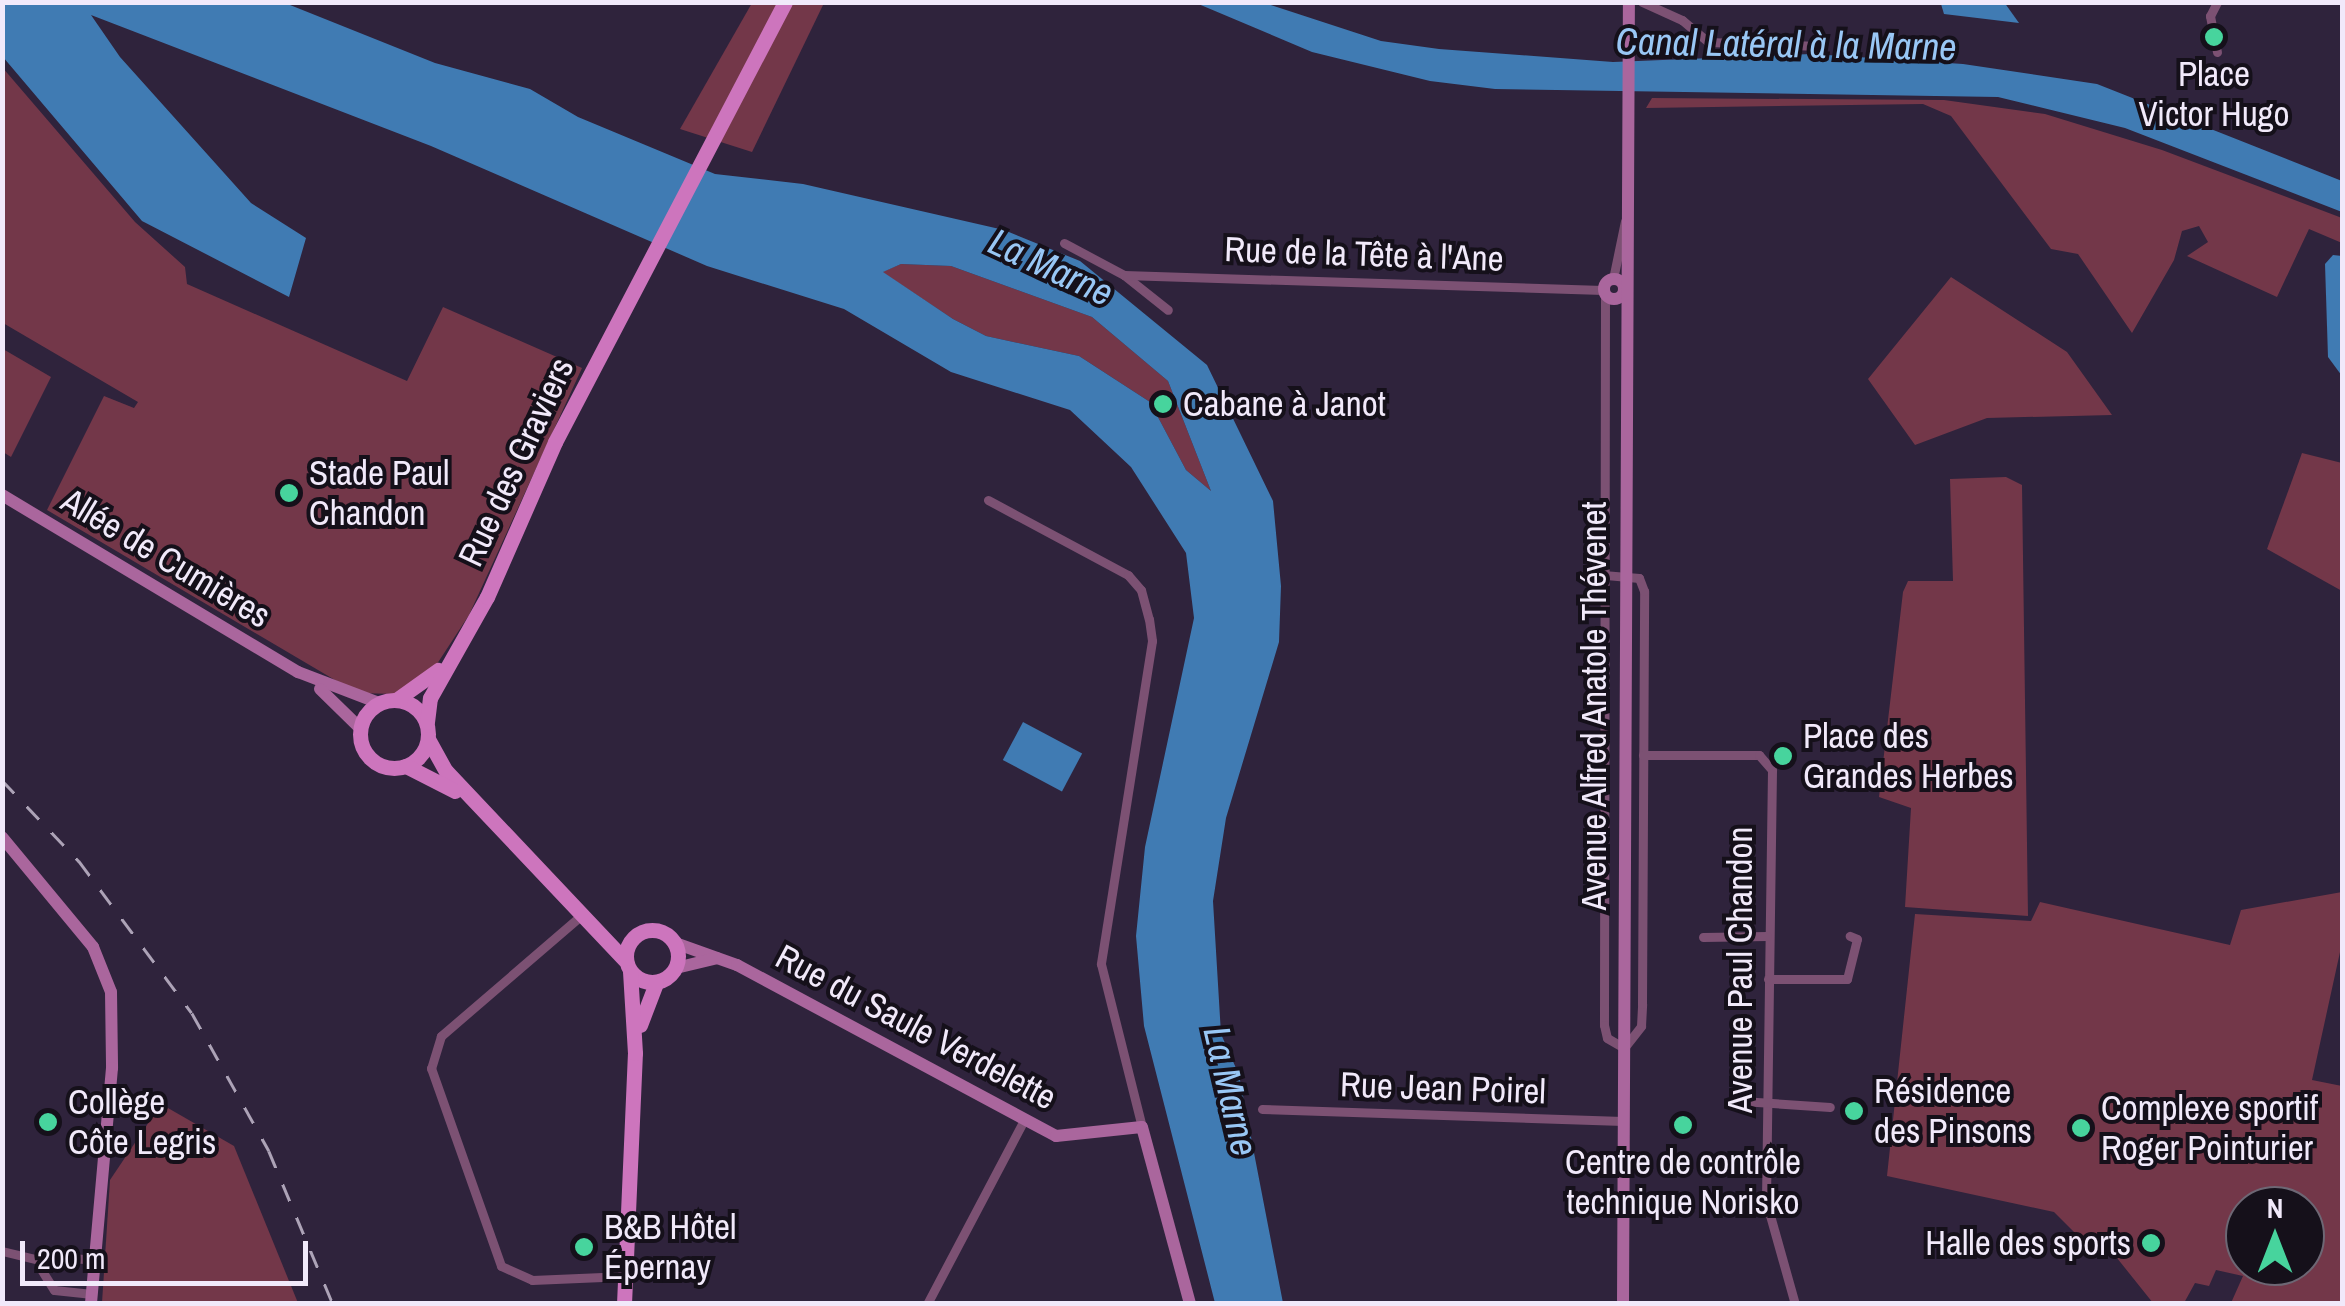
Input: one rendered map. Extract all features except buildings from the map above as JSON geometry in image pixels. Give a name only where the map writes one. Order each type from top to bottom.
[{"type":"main road","name":"Rue des Graviers","points":[[426,722],[430,698],[630,295],[784,2]]},
{"type":"main road","name":"Avenue Alfred Anatole Thévenet","points":[[1623,1304],[1624,316],[1613,290],[1625,221],[1629,17]]},
{"type":"main road","name":"Allée de Cumières","points":[[2,495],[298,672],[360,728]]},
{"type":"main road","name":"Rue des Graviers","points":[[388,701],[422,686],[455,653]]},
{"type":"main road","name":"Allée de Cumières","points":[[298,672],[388,701]]},
{"type":"main road","points":[[513,838],[444,782],[406,766],[372,760],[360,728],[388,701],[414,706],[426,722],[428,739],[446,771],[513,838],[586,915],[628,966],[656,982]]},
{"type":"main road","points":[[406,766],[428,739]]},
{"type":"main road","points":[[2,837],[94,947],[112,992],[112,1068],[91,1299]]},
{"type":"main road","points":[[586,915],[613,932],[653,930],[675,943],[676,968],[656,982],[635,1054]]},
{"type":"main road","points":[[624,1304],[635,1054],[628,966],[638,933]]},
{"type":"main road","name":"Rue du Saule Verdelette","points":[[675,943],[723,958],[1064,1138],[1142,1127]]},
{"type":"main road","name":"Rue du Saule Verdelette","points":[[676,968],[723,958]]},
{"type":"main road","points":[[1142,1127],[1190,1304]]},
{"type":"street","points":[[1642,2],[1682,20],[1708,42],[1820,46]]},
{"type":"street","points":[[2217,52],[2215,4],[2228,2]]},
{"type":"street","points":[[1064,244],[1124,274],[1168,310]]},
{"type":"street","name":"Rue de la Tête à l'Ane","points":[[1124,274],[1613,290]]},
{"type":"street","points":[[1606,575],[1639,578],[1644,591],[1641,1026],[1624,1048],[1608,1038],[1604,1025],[1606,575],[1613,290]]},
{"type":"street","points":[[988,500],[1128,575],[1141,590],[1149,619],[1152,641],[1101,964],[1142,1127]]},
{"type":"street","name":"Avenue Paul Chandon","points":[[1643,755],[1759,755],[1770,764],[1766,1201],[1795,1304]]},
{"type":"street","points":[[586,915],[442,1036],[431,1068],[501,1266],[532,1280],[626,1276]]},
{"type":"street","points":[[1703,937],[1767,936]]},
{"type":"street","points":[[1768,979],[1847,978],[1857,938],[1850,936]]},
{"type":"street","points":[[1737,1107],[1742,1101],[1830,1107]]},
{"type":"street","name":"Rue Jean Poirel","points":[[1262,1110],[1623,1121]]},
{"type":"street","points":[[927,1304],[1024,1120]]},
{"type":"street","points":[[2,1251],[43,1260],[94,1260]]},
{"type":"street","points":[[43,1260],[46,1286],[91,1299]]},
{"type":"shaded area","points":[[752,3],[824,3],[752,152],[680,129]]},
{"type":"shaded area","name":"Stade Paul Chandon","points":[[2,67],[135,222],[185,267],[187,284],[407,381],[443,307],[582,368],[469,615],[435,667],[395,694],[357,693],[47,510],[104,396],[134,408],[138,402],[3,323]]},
{"type":"shaded area","points":[[1652,98],[1944,100],[2045,114],[2162,150],[2342,218],[2342,243],[2309,229],[2277,297],[2187,256],[2208,242],[2199,226],[2182,231],[2174,260],[2132,333],[2078,254],[2051,249],[1951,116],[1923,104],[1646,108]]},
{"type":"shaded area","points":[[901,264],[951,266],[1092,317],[1168,381],[1211,491],[1186,470],[1150,402],[1079,356],[986,336],[953,319],[882,272]]},
{"type":"shaded area","points":[[1951,277],[2067,352],[2112,415],[1987,418],[1915,445],[1868,379]]},
{"type":"shaded area","points":[[3,349],[51,377],[11,457],[3,452]]},
{"type":"shaded area","points":[[2302,453],[2342,463],[2342,591],[2267,549]]},
{"type":"shaded area","points":[[2006,477],[2022,485],[2028,916],[1905,907],[1911,808],[1879,797],[1903,592],[1908,581],[1953,581],[1950,479]]},
{"type":"shaded area","name":"Complexe sportif Roger Pointurier","points":[[2342,892],[2342,943],[2312,1080],[2342,1086],[2342,1303],[2231,1303],[2239,1286],[2325,1286],[2325,1186],[2225,1186],[2225,1272],[2216,1270],[2209,1286],[2195,1283],[2184,1303],[2153,1303],[2101,1238],[2090,1248],[2054,1212],[1887,1176],[1915,914],[2031,921],[2040,902],[2230,945],[2241,910]]},
{"type":"shaded area","points":[[161,1104],[234,1146],[298,1303],[102,1303],[110,1180]]},
{"type":"water","points":[[2004,2],[2019,23],[1944,14],[1941,4]]},
{"type":"water","name":"La Marne","points":[[3,3],[285,3],[435,63],[530,89],[578,117],[715,174],[803,184],[1004,230],[1080,261],[1207,365],[1273,501],[1281,586],[1279,642],[1226,818],[1213,901],[1221,1034],[1239,1075],[1283,1303],[1215,1303],[1144,1026],[1136,936],[1145,847],[1194,618],[1186,553],[1131,467],[1070,410],[951,372],[844,309],[707,266],[431,146],[91,15],[120,57],[251,203],[306,238],[289,297],[142,221],[3,57]],"holes":[[[901,264],[951,266],[1092,317],[1168,381],[1211,491],[1186,470],[1150,402],[1079,356],[986,336],[883,272]]]},
{"type":"water","points":[[1196,3],[1265,3],[1381,41],[1439,49],[1613,62],[1812,54],[1963,64],[2097,84],[2342,181],[2342,212],[2125,128],[1998,97],[1495,89],[1430,81],[1312,52]]},
{"type":"water","points":[[2333,255],[2342,256],[2342,376],[2328,357],[2325,264]]},
{"type":"water","points":[[1023,722],[1082,753],[1062,791],[1003,760]]},
{"type":"railway","points":[[2,780],[79,861],[192,1013],[269,1151],[333,1304]]},
{"type":"place","name":"Place Victor Hugo","points":[[2214,37]]},
{"type":"place","name":"Cabane à Janot","points":[[1163,404]]},
{"type":"place","name":"Stade Paul Chandon","points":[[289,493]]},
{"type":"place","name":"Place des Grandes Herbes","points":[[1783,756]]},
{"type":"place","name":"Résidence des Pinsons","points":[[1854,1111]]},
{"type":"place","name":"Collège Côte Legris","points":[[48,1122]]},
{"type":"place","name":"Centre de contrôle technique Norisko","points":[[1683,1125]]},
{"type":"place","name":"Complexe sportif Roger Pointurier","points":[[2081,1128]]},
{"type":"place","name":"Halle des sports","points":[[2151,1243]]},
{"type":"place","name":"B&B Hôtel Épernay","points":[[584,1247]]},
{"type":"water label","name":"Canal Latéral à la Marne","points":[[1786,44]]}]
